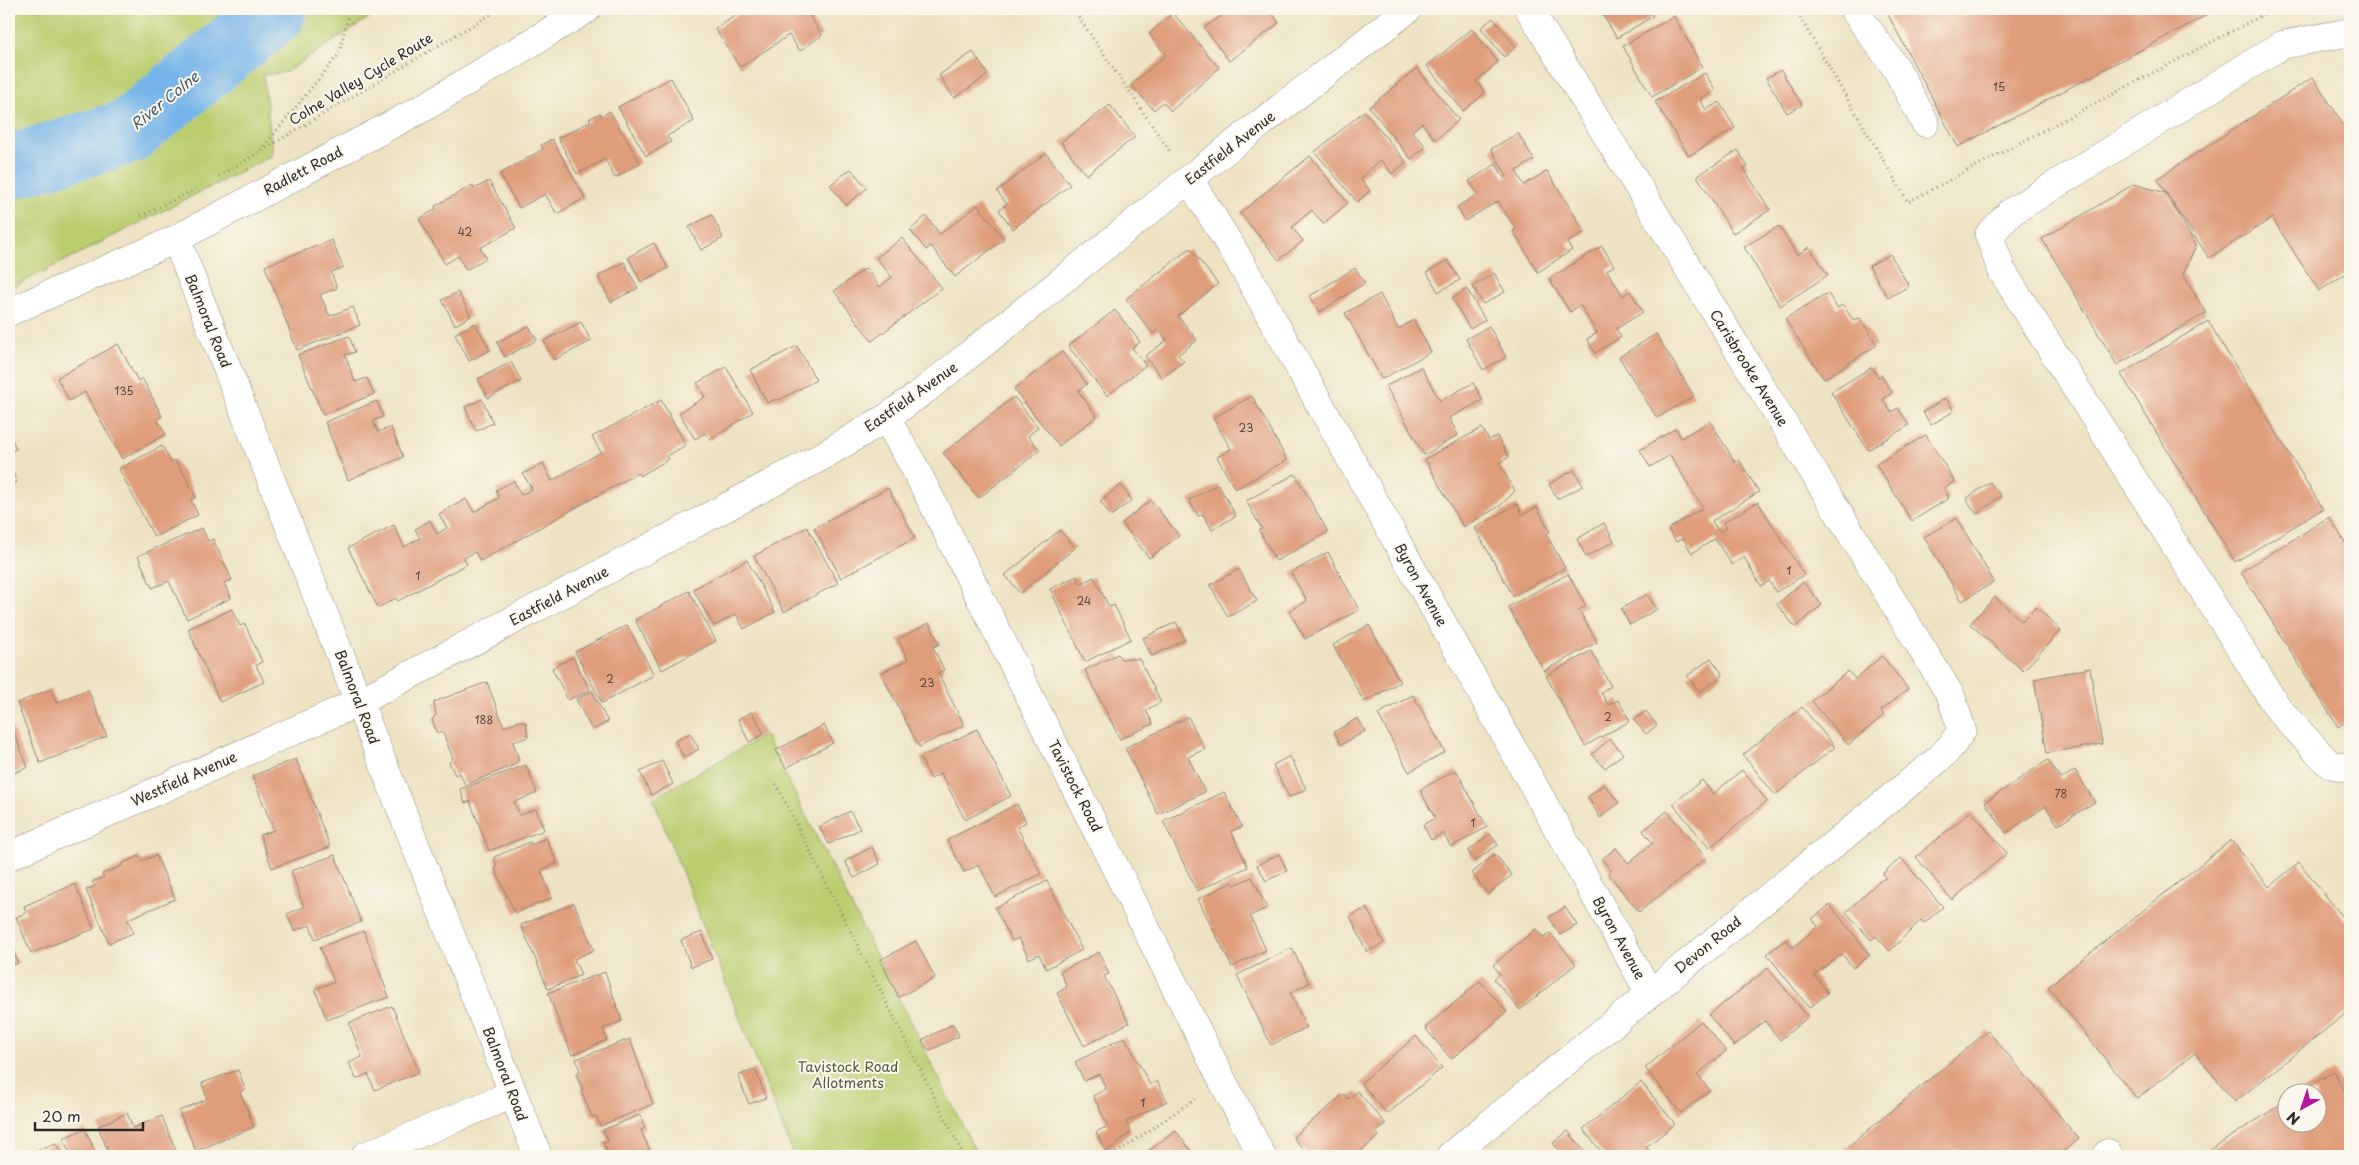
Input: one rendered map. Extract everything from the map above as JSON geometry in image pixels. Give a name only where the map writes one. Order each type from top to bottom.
[{"type":"street","name":"Radlett Road","points":[[9,312],[176,239],[423,108],[587,9]]},
{"type":"street","name":"Eastfield Avenue","points":[[359,702],[819,458],[886,418],[925,390],[1190,179],[1408,9]]},
{"type":"street","name":"Carisbrooke Avenue","points":[[1529,9],[1950,696],[1962,730]]},
{"type":"street","points":[[1853,9],[1896,68],[1925,123]]},
{"type":"street","points":[[2350,32],[2282,46],[2011,212],[1989,235],[2002,271],[2279,710],[2329,764],[2350,769]]},
{"type":"street","name":"Byron Avenue","points":[[1190,179],[1238,258],[1650,992]]},
{"type":"street","name":"Balmoral Road","points":[[176,239],[538,1156]]},
{"type":"street","name":"Tavistock Road","points":[[886,418],[915,468],[1262,1156]]},
{"type":"street","name":"Westfield Avenue","points":[[9,856],[359,702]]},
{"type":"street","name":"Devon Road","points":[[1450,1156],[1940,758],[1962,730]]},
{"type":"street","points":[[365,1156],[513,1094]]},
{"type":"path","name":"Colne Valley Cycle Route","points":[[350,9],[339,54],[259,153],[500,9]]},
{"type":"path","points":[[1073,9],[1190,179]]},
{"type":"path","points":[[1795,9],[1908,202],[2274,9]]},
{"type":"path","points":[[776,784],[964,1156]]},
{"type":"path","points":[[1112,1156],[1222,1080]]},
{"type":"green space","points":[[9,9],[224,9],[159,90],[9,151]]},
{"type":"green space","points":[[260,9],[382,9],[286,72],[263,75],[273,155],[9,289],[9,173],[130,140],[261,31]]},
{"type":"green space","name":"Tavistock Road Allotments","points":[[765,735],[978,1156],[794,1156],[653,798]]},
{"type":"building","points":[[746,9],[822,9],[810,17],[822,35],[800,51],[789,35],[740,67],[715,29]]},
{"type":"building","points":[[1231,9],[1269,9],[1279,23],[1229,61],[1204,28]]},
{"type":"building","points":[[1599,9],[1649,9],[1653,16],[1617,38]]},
{"type":"building","points":[[1885,9],[2218,9],[1958,147]]},
{"type":"building","points":[[1173,13],[1219,68],[1171,111],[1163,102],[1154,110],[1131,85],[1166,55],[1149,34]]},
{"type":"building","points":[[1674,16],[1702,67],[1652,97],[1623,46]]},
{"type":"building","points":[[1493,18],[1516,47],[1504,57],[1481,28]]},
{"type":"building","points":[[1472,29],[1498,62],[1476,81],[1485,93],[1463,111],[1427,66]]},
{"type":"building","points":[[973,52],[988,75],[954,98],[939,75]]},
{"type":"building","points":[[1417,68],[1459,120],[1435,140],[1422,123],[1412,131],[1426,147],[1411,159],[1369,107]]},
{"type":"building","points":[[1781,70],[1802,105],[1787,113],[1766,78]]},
{"type":"building","points":[[1705,73],[1715,90],[1700,99],[1706,110],[1719,102],[1735,128],[1689,156],[1655,102]]},
{"type":"building","points":[[2313,77],[2350,135],[2350,271],[2319,291],[2272,218],[2209,258],[2157,179]]},
{"type":"building","points":[[671,78],[694,121],[667,136],[671,142],[646,156],[618,107]]},
{"type":"building","points":[[1110,105],[1135,137],[1086,175],[1061,142]]},
{"type":"building","points":[[610,111],[640,163],[615,178],[605,159],[577,174],[558,138],[591,121],[589,119],[600,113],[601,116]]},
{"type":"building","points":[[1364,111],[1406,162],[1392,174],[1381,160],[1360,178],[1370,191],[1357,202],[1315,152]]},
{"type":"building","points":[[1518,133],[1534,160],[1516,171],[1524,185],[1547,171],[1585,232],[1567,243],[1572,250],[1538,272],[1513,231],[1516,229],[1498,201],[1465,221],[1457,207],[1478,194],[1469,181],[1496,164],[1504,178],[1507,176],[1491,149]]},
{"type":"building","points":[[552,139],[585,198],[557,214],[545,194],[519,208],[500,174],[543,149],[541,145]]},
{"type":"building","points":[[1738,150],[1748,167],[1744,169],[1770,210],[1733,233],[1697,176]]},
{"type":"building","points":[[1046,153],[1070,185],[1013,229],[999,210],[1007,204],[997,191]]},
{"type":"building","points":[[1310,156],[1348,203],[1323,224],[1312,210],[1292,227],[1303,241],[1279,260],[1240,213]]},
{"type":"building","points":[[851,169],[867,188],[846,205],[830,185]]},
{"type":"building","points":[[489,181],[516,228],[480,248],[486,258],[466,270],[458,256],[445,264],[419,219],[436,209],[435,206],[473,185],[474,189]]},
{"type":"building","points":[[2134,184],[2166,193],[2196,245],[2183,274],[2206,313],[2117,365],[2042,239]]},
{"type":"building","points":[[978,205],[1004,239],[955,277],[931,246],[926,250],[910,230],[926,216],[940,234]]},
{"type":"building","points":[[712,215],[723,238],[701,250],[689,227]]},
{"type":"building","points":[[1779,226],[1797,255],[1809,247],[1828,275],[1780,306],[1744,247]]},
{"type":"building","points":[[902,238],[942,288],[872,341],[834,291],[866,268],[880,287],[892,277],[876,258]]},
{"type":"building","points":[[332,240],[343,268],[331,272],[337,288],[320,295],[330,316],[353,307],[360,325],[297,350],[265,266]]},
{"type":"building","points":[[654,243],[668,268],[641,282],[628,257]]},
{"type":"building","points":[[1602,246],[1614,266],[1607,270],[1623,296],[1630,291],[1643,312],[1616,329],[1621,337],[1595,353],[1587,339],[1597,333],[1580,305],[1570,312],[1549,279]]},
{"type":"building","points":[[1190,248],[1218,284],[1178,316],[1197,340],[1178,355],[1184,361],[1162,378],[1145,356],[1167,340],[1158,329],[1153,334],[1126,299]]},
{"type":"building","points":[[1890,254],[1909,286],[1888,298],[1869,266]]},
{"type":"building","points":[[1448,260],[1460,280],[1438,292],[1427,272]]},
{"type":"building","points":[[624,262],[638,288],[611,302],[598,276]]},
{"type":"building","points":[[1355,268],[1365,283],[1320,312],[1310,296]]},
{"type":"building","points":[[1494,273],[1505,292],[1483,304],[1473,286]]},
{"type":"building","points":[[1467,289],[1485,320],[1470,329],[1452,298]]},
{"type":"building","points":[[458,292],[471,316],[455,325],[442,300]]},
{"type":"building","points":[[1828,293],[1837,308],[1843,305],[1853,320],[1860,318],[1877,345],[1824,379],[1785,319]]},
{"type":"building","points":[[1380,294],[1398,329],[1414,320],[1431,352],[1382,379],[1345,313]]},
{"type":"building","points":[[1115,310],[1140,342],[1132,348],[1146,365],[1107,396],[1068,346]]},
{"type":"building","points":[[2208,321],[2323,509],[2235,562],[2121,374]]},
{"type":"building","points":[[581,322],[591,341],[554,360],[544,341]]},
{"type":"building","points":[[475,323],[490,350],[469,361],[455,334]]},
{"type":"building","points":[[529,326],[537,340],[505,357],[497,342]]},
{"type":"building","points":[[1489,326],[1506,357],[1483,370],[1466,339]]},
{"type":"building","points":[[1656,334],[1694,396],[1657,418],[1619,357]]},
{"type":"building","points":[[349,336],[355,352],[345,355],[355,382],[367,378],[374,394],[323,415],[298,355]]},
{"type":"building","points":[[118,344],[138,381],[142,378],[162,416],[157,419],[166,434],[122,459],[85,392],[69,401],[57,378]]},
{"type":"building","points":[[797,346],[816,380],[779,400],[776,399],[767,403],[750,370]]},
{"type":"building","points":[[1062,352],[1087,384],[1078,391],[1097,416],[1059,446],[1014,389]]},
{"type":"building","points":[[511,362],[521,381],[488,398],[478,379]]},
{"type":"building","points":[[726,367],[753,412],[710,440],[705,433],[695,439],[679,413],[705,397],[697,383]]},
{"type":"building","points":[[1421,367],[1440,401],[1473,383],[1483,400],[1449,418],[1458,435],[1424,455],[1386,386]]},
{"type":"building","points":[[1872,367],[1878,377],[1881,375],[1892,393],[1883,399],[1891,412],[1898,408],[1909,425],[1868,450],[1831,392]]},
{"type":"building","points":[[1252,396],[1287,460],[1235,489],[1217,457],[1231,449],[1213,418]]},
{"type":"building","points":[[1014,397],[1038,427],[1028,436],[1040,450],[979,498],[943,453]]},
{"type":"building","points":[[1946,398],[1954,411],[1931,425],[1923,412]]},
{"type":"building","points":[[482,399],[493,423],[476,431],[465,407]]},
{"type":"building","points":[[661,400],[686,445],[667,456],[669,459],[640,476],[638,473],[480,561],[475,552],[464,558],[467,564],[398,601],[396,598],[378,608],[348,548],[394,525],[404,547],[420,538],[415,529],[430,520],[437,534],[447,528],[439,514],[466,499],[474,512],[499,498],[496,490],[514,481],[521,495],[532,489],[523,474],[543,463],[552,481],[601,452],[592,437]]},
{"type":"building","points":[[377,401],[383,417],[373,421],[378,432],[391,427],[403,457],[348,480],[325,422]]},
{"type":"building","points":[[1710,421],[1735,462],[1739,460],[1759,492],[1712,521],[1719,532],[1727,528],[1723,523],[1758,502],[1804,575],[1776,592],[1769,581],[1761,586],[1744,557],[1732,565],[1715,539],[1692,553],[1683,538],[1676,542],[1668,529],[1703,508],[1670,455],[1650,467],[1640,450],[1676,428],[1681,438]]},
{"type":"building","points":[[1482,428],[1489,440],[1497,436],[1509,457],[1499,463],[1515,491],[1500,506],[1463,527],[1425,459]]},
{"type":"building","points":[[9,432],[16,449],[9,452]]},
{"type":"building","points":[[1926,435],[1955,482],[1944,488],[1949,498],[1912,521],[1876,464]]},
{"type":"building","points":[[162,446],[171,462],[175,460],[196,497],[191,500],[198,515],[154,537],[119,469]]},
{"type":"building","points":[[9,463],[17,482],[9,485]]},
{"type":"building","points":[[1574,470],[1583,486],[1557,499],[1549,484]]},
{"type":"building","points":[[1295,474],[1328,532],[1276,561],[1259,530],[1262,529],[1246,501]]},
{"type":"building","points":[[1990,482],[2001,496],[1977,514],[1966,499]]},
{"type":"building","points":[[1218,484],[1236,516],[1212,530],[1203,514],[1198,516],[1189,500]]},
{"type":"building","points":[[1121,485],[1132,500],[1111,516],[1100,501]]},
{"type":"building","points":[[888,488],[915,538],[841,578],[814,528]]},
{"type":"building","points":[[1151,500],[1179,536],[1149,558],[1122,523]]},
{"type":"building","points":[[1517,504],[1522,515],[1537,507],[1550,532],[1546,534],[1565,568],[1513,596],[1475,528]]},
{"type":"building","points":[[2329,517],[2350,550],[2350,719],[2338,727],[2241,572]]},
{"type":"building","points":[[1957,518],[1994,582],[1962,601],[1924,537]]},
{"type":"building","points":[[1604,523],[1614,541],[1586,557],[1577,539]]},
{"type":"building","points":[[807,527],[838,583],[784,612],[754,556]]},
{"type":"building","points":[[202,528],[208,541],[213,539],[232,580],[224,583],[231,598],[187,619],[169,581],[152,588],[138,556]]},
{"type":"building","points":[[1060,530],[1075,548],[1020,593],[1005,575]]},
{"type":"building","points":[[1328,552],[1359,610],[1305,639],[1289,611],[1307,601],[1291,573]]},
{"type":"building","points":[[747,560],[775,612],[744,629],[736,614],[714,626],[693,589]]},
{"type":"building","points":[[1239,569],[1257,601],[1228,617],[1210,585]]},
{"type":"building","points":[[1568,574],[1586,606],[1579,610],[1597,642],[1544,671],[1508,607]]},
{"type":"building","points":[[1077,576],[1080,584],[1094,577],[1109,607],[1114,605],[1131,639],[1085,662],[1050,589]]},
{"type":"building","points":[[1803,582],[1822,605],[1795,627],[1777,604]]},
{"type":"building","points":[[689,591],[716,641],[662,670],[635,620]]},
{"type":"building","points":[[1647,594],[1657,609],[1630,625],[1621,609]]},
{"type":"building","points":[[1995,597],[2022,621],[2036,607],[2061,630],[2023,671],[1970,624]]},
{"type":"building","points":[[232,609],[240,626],[245,624],[262,662],[256,665],[264,682],[220,702],[188,629]]},
{"type":"building","points":[[1176,622],[1185,640],[1152,656],[1143,638]]},
{"type":"building","points":[[929,623],[940,644],[933,647],[944,670],[938,673],[964,725],[919,747],[881,673],[908,660],[898,639]]},
{"type":"building","points":[[627,625],[654,675],[602,703],[575,652]]},
{"type":"building","points":[[1369,625],[1400,682],[1364,702],[1333,645]]},
{"type":"building","points":[[1591,651],[1611,686],[1601,692],[1608,705],[1618,700],[1630,721],[1585,746],[1546,676]]},
{"type":"building","points":[[1118,654],[1121,659],[1139,659],[1161,702],[1146,710],[1153,724],[1120,739],[1085,670]]},
{"type":"building","points":[[1882,656],[1908,689],[1881,711],[1884,715],[1848,745],[1812,701],[1848,671],[1855,679]]},
{"type":"building","points":[[573,657],[590,690],[568,700],[552,668]]},
{"type":"building","points":[[1711,658],[1723,675],[1700,692],[1687,676]]},
{"type":"building","points":[[2090,668],[2102,744],[2047,753],[2034,679]]},
{"type":"building","points":[[487,682],[504,727],[520,721],[526,723],[528,737],[513,742],[519,760],[514,765],[465,785],[460,773],[455,775],[449,762],[453,758],[442,731],[437,733],[432,719],[436,715],[434,702]]},
{"type":"building","points":[[51,689],[56,703],[88,689],[107,736],[40,763],[17,703]]},
{"type":"building","points":[[592,691],[608,722],[592,730],[576,699]]},
{"type":"building","points":[[1413,695],[1445,752],[1409,772],[1378,714]]},
{"type":"building","points":[[1802,707],[1835,747],[1775,795],[1743,755]]},
{"type":"building","points":[[1646,711],[1657,725],[1646,734],[1634,720]]},
{"type":"building","points":[[752,712],[764,734],[749,742],[738,719]]},
{"type":"building","points":[[1188,717],[1205,749],[1188,757],[1205,792],[1158,814],[1125,748]]},
{"type":"building","points":[[1358,718],[1365,731],[1341,745],[1334,732]]},
{"type":"building","points":[[11,725],[28,767],[9,775],[9,726]]},
{"type":"building","points":[[824,725],[833,743],[786,768],[776,750]]},
{"type":"building","points":[[977,729],[1011,796],[965,820],[941,773],[931,779],[920,758]]},
{"type":"building","points":[[690,733],[699,749],[684,758],[675,741]]},
{"type":"building","points":[[1610,739],[1623,754],[1605,768],[1592,754]]},
{"type":"building","points":[[1290,756],[1306,789],[1289,797],[1273,765]]},
{"type":"building","points":[[296,759],[330,847],[272,868],[260,835],[274,830],[252,776]]},
{"type":"building","points":[[2048,760],[2061,779],[2075,770],[2095,802],[2058,825],[2046,806],[2006,833],[1985,802]]},
{"type":"building","points":[[662,761],[673,784],[651,795],[640,772]]},
{"type":"building","points":[[526,765],[537,793],[514,802],[520,815],[536,809],[544,830],[489,851],[470,801],[465,803],[460,789]]},
{"type":"building","points":[[1456,770],[1487,827],[1451,847],[1443,833],[1431,840],[1423,825],[1435,818],[1420,790]]},
{"type":"building","points":[[1742,770],[1767,801],[1709,848],[1673,804],[1702,780],[1713,794]]},
{"type":"building","points":[[1604,784],[1619,803],[1600,818],[1588,797]]},
{"type":"building","points":[[1224,792],[1242,827],[1231,831],[1248,867],[1197,891],[1163,821]]},
{"type":"building","points":[[1017,804],[1026,822],[1017,827],[1041,874],[995,897],[979,865],[964,872],[947,840]]},
{"type":"building","points":[[850,811],[860,829],[829,844],[819,827]]},
{"type":"building","points":[[1667,811],[1706,858],[1639,912],[1608,873],[1611,871],[1602,859],[1616,848],[1628,863],[1653,843],[1643,831]]},
{"type":"building","points":[[1971,811],[2007,853],[1952,900],[1916,857]]},
{"type":"building","points":[[1490,834],[1498,845],[1475,861],[1468,851]]},
{"type":"building","points":[[546,838],[557,863],[541,870],[552,898],[515,913],[495,869],[497,866],[494,857],[530,842],[531,845]]},
{"type":"building","points":[[2231,840],[2269,887],[2299,862],[2350,926],[2350,1010],[2235,1102],[2195,1053],[2137,1099],[2048,987]]},
{"type":"building","points":[[872,847],[880,864],[854,878],[845,861]]},
{"type":"building","points":[[1279,854],[1287,871],[1266,881],[1257,865]]},
{"type":"building","points":[[1495,854],[1512,875],[1488,894],[1472,873]]},
{"type":"building","points":[[156,855],[175,899],[128,919],[133,933],[109,943],[86,890],[95,886],[92,882],[104,877],[102,874],[122,866],[121,864],[139,856],[142,861]]},
{"type":"building","points":[[335,855],[361,922],[315,939],[310,925],[294,931],[287,914],[304,907],[291,871]]},
{"type":"building","points":[[1901,858],[1943,907],[1924,923],[1921,920],[1890,951],[1876,936],[1871,940],[1846,912],[1878,882],[1886,878],[1883,873]]},
{"type":"building","points":[[1252,877],[1267,908],[1250,916],[1266,950],[1232,967],[1198,899],[1233,882],[1235,885]]},
{"type":"building","points":[[1047,881],[1082,950],[1046,969],[1039,954],[1029,959],[1019,938],[1012,941],[995,908]]},
{"type":"building","points":[[75,884],[94,929],[31,953],[16,917],[26,913],[24,906]]},
{"type":"building","points":[[574,903],[594,950],[574,959],[581,975],[548,989],[521,925]]},
{"type":"building","points":[[1830,905],[1870,955],[1853,968],[1842,954],[1814,975],[1828,993],[1809,1008],[1767,954],[1786,939],[1793,948],[1818,926],[1812,919]]},
{"type":"building","points":[[1565,907],[1577,925],[1560,935],[1549,917]]},
{"type":"building","points":[[1367,908],[1384,943],[1367,952],[1350,916]]},
{"type":"building","points":[[1536,929],[1544,938],[1550,933],[1576,964],[1520,1010],[1494,979],[1500,974],[1493,965]]},
{"type":"building","points":[[364,931],[389,997],[327,1020],[315,989],[334,982],[320,947]]},
{"type":"building","points":[[702,932],[712,959],[691,967],[681,940]]},
{"type":"building","points":[[916,941],[935,978],[899,997],[880,960]]},
{"type":"building","points":[[9,942],[18,963],[9,967]]},
{"type":"building","points":[[1292,948],[1309,983],[1290,993],[1307,1027],[1271,1045],[1237,975]]},
{"type":"building","points":[[1099,952],[1109,974],[1104,976],[1129,1023],[1084,1046],[1057,993],[1067,987],[1060,972]]},
{"type":"building","points":[[1768,968],[1808,1017],[1780,1040],[1765,1021],[1734,1046],[1709,1015]]},
{"type":"building","points":[[605,972],[622,1021],[603,1029],[607,1040],[572,1055],[548,993]]},
{"type":"building","points":[[1480,981],[1507,1012],[1451,1059],[1425,1028]]},
{"type":"building","points":[[392,1006],[419,1072],[375,1090],[368,1074],[356,1079],[349,1063],[362,1057],[349,1023]]},
{"type":"building","points":[[1701,1021],[1726,1051],[1697,1075],[1710,1090],[1681,1113],[1645,1068]]},
{"type":"building","points":[[953,1024],[959,1036],[929,1051],[922,1040]]},
{"type":"building","points":[[1988,1031],[2079,1139],[2058,1156],[1837,1156]]},
{"type":"building","points":[[1416,1036],[1442,1068],[1387,1114],[1361,1083]]},
{"type":"building","points":[[1125,1037],[1150,1085],[1157,1081],[1167,1101],[1126,1122],[1131,1132],[1106,1152],[1096,1132],[1108,1126],[1093,1096],[1106,1089],[1099,1074],[1084,1081],[1075,1062]]},
{"type":"building","points":[[630,1039],[653,1104],[600,1126],[596,1116],[592,1117],[581,1090],[583,1090],[576,1074],[580,1071],[576,1059]]},
{"type":"building","points":[[755,1069],[766,1098],[749,1104],[738,1076]]},
{"type":"building","points":[[238,1070],[245,1089],[240,1092],[254,1127],[196,1151],[179,1111],[207,1099],[202,1083]]},
{"type":"building","points":[[2334,1071],[2350,1101],[2350,1156],[2201,1156],[2276,1107],[2276,1132],[2326,1132],[2326,1082],[2316,1082]]},
{"type":"building","points":[[1641,1082],[1675,1124],[1646,1147],[1653,1156],[1605,1156],[1583,1129]]},
{"type":"building","points":[[1357,1091],[1386,1124],[1376,1132],[1379,1136],[1355,1156],[1309,1156],[1293,1137],[1344,1094],[1348,1099]]},
{"type":"building","points":[[127,1113],[133,1128],[162,1116],[178,1156],[110,1156],[98,1126]]},
{"type":"building","points":[[640,1115],[645,1128],[641,1130],[652,1156],[609,1156],[603,1143],[608,1141],[603,1130]]},
{"type":"building","points":[[85,1129],[97,1156],[71,1156],[63,1138]]},
{"type":"building","points":[[1176,1131],[1192,1152],[1186,1156],[1141,1156]]},
{"type":"building","points":[[1568,1131],[1588,1156],[1552,1156],[1558,1150],[1553,1143]]},
{"type":"building","points":[[56,1143],[62,1156],[23,1156]]},
{"type":"waterway","name":"River Colne","points":[[9,167],[128,132],[273,13],[273,9]]}]
